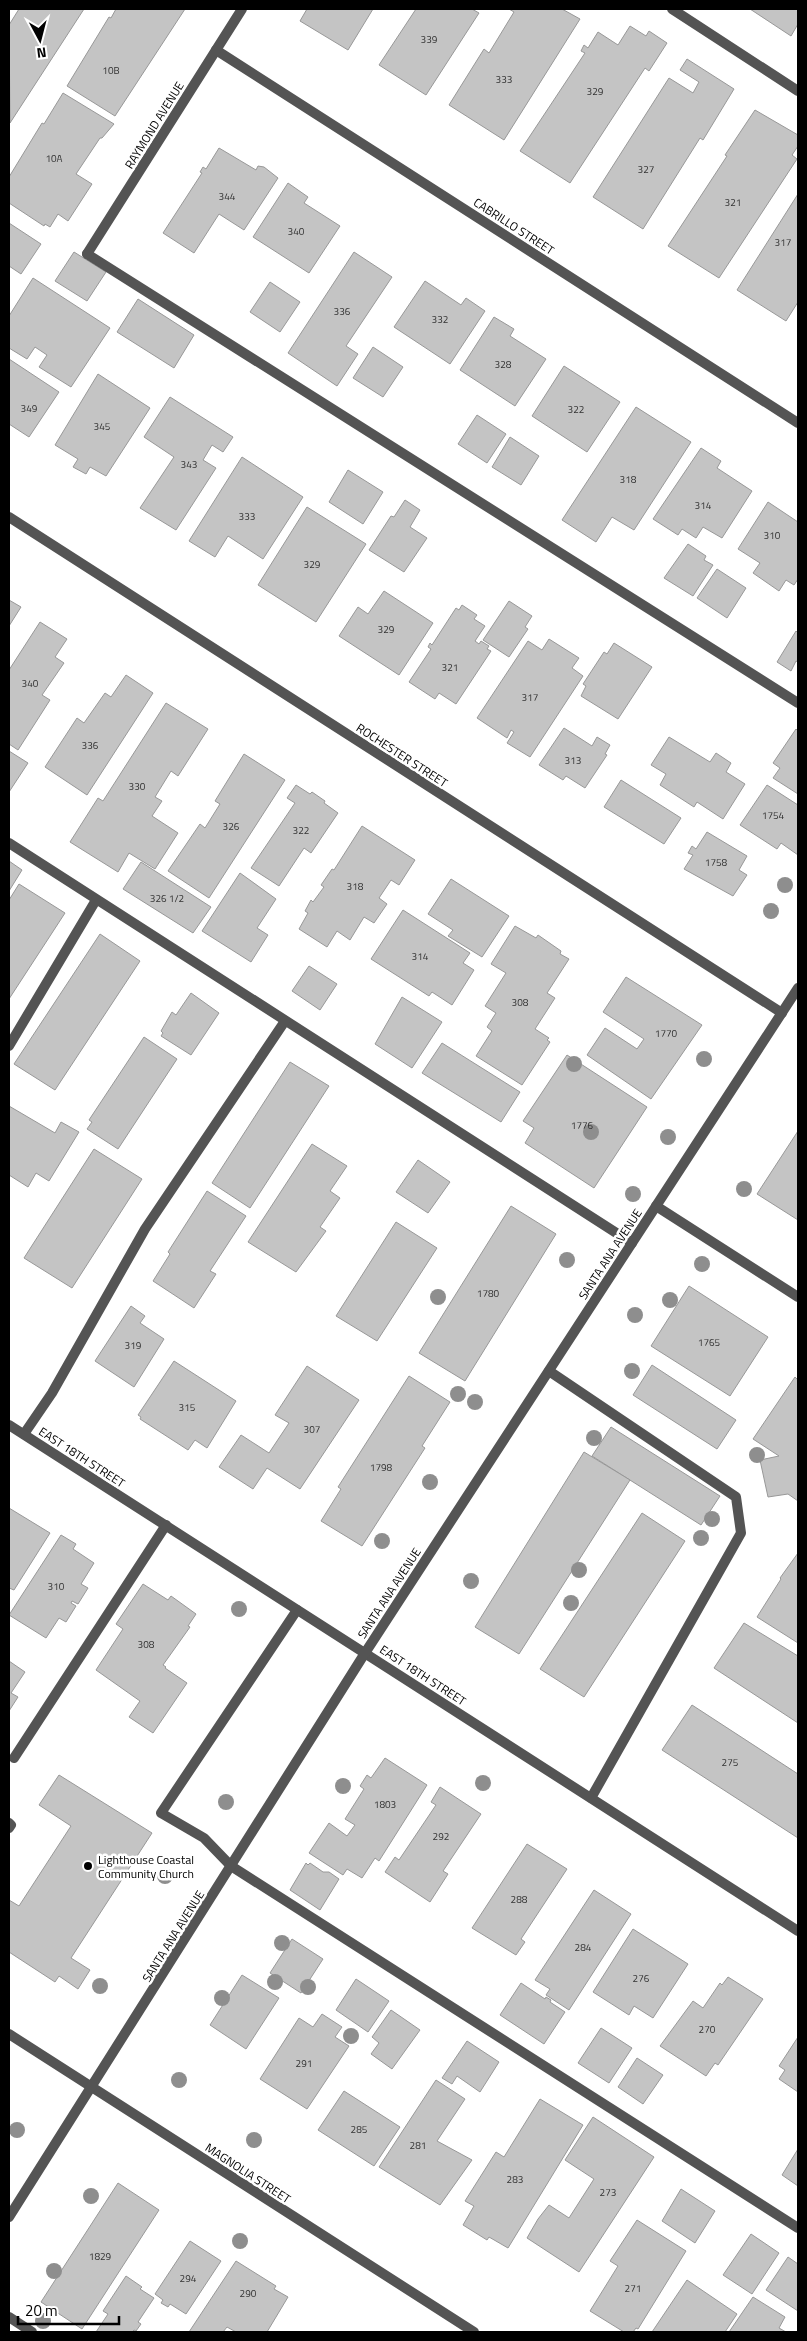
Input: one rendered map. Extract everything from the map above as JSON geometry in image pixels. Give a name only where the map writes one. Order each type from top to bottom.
[{"type":"street","name":"RAYMOND AVENUE","points":[[242,9],[88,254],[798,703]]},
{"type":"street","points":[[672,9],[798,91]]},
{"type":"street","name":"CABRILLO STREET","points":[[216,50],[798,423]]},
{"type":"street","name":"ROCHESTER STREET","points":[[9,517],[782,1013]]},
{"type":"street","points":[[9,844],[632,1244]]},
{"type":"street","points":[[9,1046],[96,900]]},
{"type":"street","name":"SANTA ANA AVENUE","points":[[9,2217],[365,1653],[798,988]]},
{"type":"street","points":[[24,1434],[52,1393],[145,1229],[285,1021]]},
{"type":"street","points":[[656,1206],[798,1297]]},
{"type":"street","points":[[549,1371],[736,1497],[741,1533],[591,1798]]},
{"type":"street","name":"EAST 18TH STREET","points":[[9,1425],[798,1930]]},
{"type":"street","points":[[14,1758],[166,1526]]},
{"type":"street","points":[[297,1610],[161,1814],[204,1838],[231,1866],[798,2228]]},
{"type":"street","name":"MAGNOLIA STREET","points":[[9,2034],[474,2332]]},
{"type":"street","points":[[9,2318],[32,2332]]},
{"type":"building","points":[[19,9],[84,9],[10,123],[9,25]]},
{"type":"building","points":[[116,9],[185,9],[115,116],[67,86],[109,17],[111,18]]},
{"type":"building","points":[[307,9],[373,9],[348,50],[300,21]]},
{"type":"building","points":[[416,9],[472,9],[479,13],[426,95],[379,65]]},
{"type":"building","points":[[509,9],[562,9],[580,19],[504,140],[449,105],[484,49],[489,53],[514,12]]},
{"type":"building","points":[[750,9],[798,9],[798,24],[791,36]]},
{"type":"building","points":[[630,26],[646,36],[649,31],[667,43],[649,71],[645,68],[570,183],[520,151],[585,53],[581,51],[584,45],[588,48],[598,32],[618,45]]},
{"type":"building","points":[[687,59],[734,89],[703,140],[700,138],[643,229],[593,197],[669,78],[693,93],[699,82],[680,70]]},
{"type":"building","points":[[63,93],[114,124],[100,138],[76,174],[92,184],[68,221],[58,214],[50,227],[45,224],[44,226],[9,203],[9,177]]},
{"type":"building","points":[[755,110],[798,135],[798,146],[792,155],[797,159],[719,278],[668,246]]},
{"type":"building","points":[[219,148],[256,170],[258,166],[264,167],[278,178],[244,230],[219,214],[194,253],[163,233],[202,173],[200,172],[203,167],[206,169]]},
{"type":"building","points":[[288,183],[308,197],[304,203],[340,226],[309,273],[253,237]]},
{"type":"building","points":[[798,194],[798,302],[786,321],[737,290]]},
{"type":"building","points":[[9,223],[41,244],[21,274],[9,266]]},
{"type":"building","points":[[74,252],[106,272],[87,301],[55,281]]},
{"type":"building","points":[[354,252],[392,277],[346,346],[358,354],[337,386],[288,353]]},
{"type":"building","points":[[33,278],[110,328],[71,387],[39,367],[47,355],[35,347],[27,359],[9,348],[9,316]]},
{"type":"building","points":[[425,281],[461,305],[466,298],[485,311],[450,364],[394,327]]},
{"type":"building","points":[[270,282],[300,302],[280,332],[250,312]]},
{"type":"building","points":[[138,299],[194,335],[174,368],[117,332]]},
{"type":"building","points":[[494,317],[514,329],[510,336],[546,359],[515,406],[460,370]]},
{"type":"building","points":[[373,347],[403,367],[383,397],[353,378]]},
{"type":"building","points":[[9,359],[59,392],[29,437],[9,424]]},
{"type":"building","points":[[564,366],[620,402],[587,452],[532,416]]},
{"type":"building","points":[[98,374],[150,408],[106,476],[90,467],[86,474],[73,467],[78,459],[55,445]]},
{"type":"building","points":[[170,397],[233,437],[223,452],[212,445],[203,460],[216,468],[176,530],[140,508],[174,457],[144,437]]},
{"type":"building","points":[[636,407],[691,442],[634,530],[612,517],[596,542],[562,520]]},
{"type":"building","points":[[477,415],[506,434],[487,463],[458,444]]},
{"type":"building","points":[[510,437],[539,456],[521,485],[492,467]]},
{"type":"building","points":[[701,448],[721,461],[717,468],[752,491],[722,538],[703,527],[696,538],[682,529],[678,535],[653,519]]},
{"type":"building","points":[[242,457],[303,497],[263,559],[228,536],[215,557],[189,541]]},
{"type":"building","points":[[348,470],[383,492],[363,524],[329,502]]},
{"type":"building","points":[[405,500],[420,510],[410,527],[427,538],[404,572],[369,550],[391,516],[394,517]]},
{"type":"building","points":[[768,502],[798,522],[798,579],[794,585],[786,580],[779,591],[753,573],[760,563],[738,549]]},
{"type":"building","points":[[307,507],[366,544],[316,622],[258,585]]},
{"type":"building","points":[[688,544],[706,556],[704,560],[713,565],[693,596],[664,578]]},
{"type":"building","points":[[717,569],[746,588],[727,618],[697,598]]},
{"type":"building","points":[[384,591],[433,623],[399,675],[339,636],[358,607],[368,614]]},
{"type":"building","points":[[9,600],[21,607],[9,626]]},
{"type":"building","points":[[509,601],[532,616],[525,627],[528,629],[509,657],[483,640]]},
{"type":"building","points":[[462,605],[477,615],[474,619],[485,626],[475,641],[479,644],[481,641],[489,646],[487,649],[491,651],[456,704],[439,693],[435,699],[409,682],[431,649],[428,647],[430,643],[432,645],[456,608],[459,610]]},
{"type":"building","points":[[40,622],[67,639],[55,657],[64,663],[42,695],[50,700],[18,750],[9,744],[9,670]]},
{"type":"building","points":[[796,631],[798,633],[798,662],[796,661],[791,671],[777,662]]},
{"type":"building","points":[[549,639],[579,658],[572,668],[583,676],[530,757],[507,743],[514,732],[511,730],[507,738],[477,718],[528,641],[542,650]]},
{"type":"building","points":[[614,643],[652,667],[618,719],[581,696],[586,686],[583,684],[604,652],[607,654]]},
{"type":"building","points":[[126,675],[153,693],[87,795],[45,767],[77,718],[84,723],[105,693],[111,697]]},
{"type":"building","points":[[166,703],[208,729],[178,776],[171,771],[155,797],[162,801],[152,816],[178,833],[155,869],[129,853],[118,872],[70,842],[98,798],[103,801]]},
{"type":"building","points":[[564,728],[592,746],[597,737],[610,745],[605,754],[607,755],[585,788],[566,776],[563,780],[539,765]]},
{"type":"building","points":[[796,729],[798,731],[798,794],[773,778],[780,768],[773,763]]},
{"type":"building","points":[[669,737],[710,762],[716,753],[731,763],[726,772],[745,784],[723,819],[697,802],[694,807],[660,785],[666,774],[651,765]]},
{"type":"building","points":[[9,751],[28,763],[9,792]]},
{"type":"building","points":[[244,754],[285,780],[209,898],[168,871],[200,824],[205,828],[220,804],[215,801]]},
{"type":"building","points":[[621,780],[681,818],[664,844],[604,807]]},
{"type":"building","points":[[296,785],[310,794],[312,792],[338,813],[311,853],[304,848],[279,886],[251,868],[295,803],[287,798]]},
{"type":"building","points":[[767,785],[798,805],[798,855],[781,843],[777,849],[740,825]]},
{"type":"building","points":[[362,826],[415,860],[399,885],[391,880],[379,898],[387,904],[374,923],[364,917],[350,940],[337,931],[327,947],[299,929],[308,913],[305,911],[311,900],[313,902],[324,887],[321,885],[332,869],[334,870]]},
{"type":"building","points":[[707,832],[747,856],[739,870],[747,875],[733,896],[684,869],[693,855],[688,853],[692,846],[696,849]]},
{"type":"building","points":[[9,861],[22,870],[9,891]]},
{"type":"building","points":[[141,862],[211,907],[193,933],[123,889]]},
{"type":"building","points":[[240,873],[276,899],[257,928],[268,935],[251,962],[202,931]]},
{"type":"building","points":[[451,879],[509,916],[482,957],[448,936],[453,930],[428,914]]},
{"type":"building","points":[[19,884],[65,913],[9,999],[9,900]]},
{"type":"building","points":[[403,910],[470,953],[463,963],[474,970],[452,1005],[432,992],[429,996],[371,959]]},
{"type":"building","points":[[515,926],[536,938],[538,935],[561,951],[560,954],[569,959],[547,993],[555,998],[535,1029],[549,1038],[547,1040],[550,1042],[522,1085],[476,1056],[492,1031],[487,1027],[496,1013],[485,1006],[506,973],[491,964]]},
{"type":"building","points":[[100,934],[140,961],[55,1090],[14,1064]]},
{"type":"building","points":[[309,966],[337,984],[320,1010],[292,991]]},
{"type":"building","points":[[626,977],[702,1025],[651,1099],[587,1055],[605,1028],[637,1049],[644,1039],[603,1012]]},
{"type":"building","points":[[191,993],[219,1013],[191,1055],[161,1036],[163,1033],[161,1031],[172,1012],[176,1015]]},
{"type":"building","points":[[402,997],[442,1022],[412,1068],[375,1044]]},
{"type":"building","points":[[144,1037],[177,1059],[118,1149],[87,1129],[92,1122],[89,1120]]},
{"type":"building","points":[[442,1043],[520,1092],[501,1122],[422,1073]]},
{"type":"building","points":[[567,1055],[647,1107],[594,1188],[525,1143],[534,1128],[523,1121]]},
{"type":"building","points":[[290,1062],[329,1086],[250,1208],[212,1183]]},
{"type":"building","points":[[9,1106],[55,1133],[61,1122],[79,1132],[49,1181],[36,1173],[28,1187],[9,1175]]},
{"type":"building","points":[[798,1131],[798,1220],[757,1194]]},
{"type":"building","points":[[312,1144],[347,1166],[330,1191],[340,1198],[320,1227],[326,1231],[296,1272],[248,1242]]},
{"type":"building","points":[[94,1149],[142,1179],[72,1288],[24,1258]]},
{"type":"building","points":[[418,1160],[450,1182],[428,1213],[396,1192]]},
{"type":"building","points":[[207,1191],[246,1216],[210,1271],[216,1274],[194,1308],[153,1281],[170,1254],[168,1252]]},
{"type":"building","points":[[511,1206],[556,1234],[465,1381],[419,1353]]},
{"type":"building","points":[[396,1222],[437,1248],[377,1341],[336,1316]]},
{"type":"building","points":[[689,1286],[768,1337],[730,1396],[651,1346]]},
{"type":"building","points":[[131,1306],[145,1316],[140,1323],[164,1339],[134,1387],[95,1361]]},
{"type":"building","points":[[174,1361],[236,1401],[207,1448],[195,1440],[188,1450],[140,1419],[141,1417],[138,1415]]},
{"type":"building","points":[[652,1365],[736,1420],[717,1449],[633,1395]]},
{"type":"building","points":[[307,1366],[359,1400],[300,1489],[267,1468],[253,1489],[219,1467],[241,1435],[269,1453],[289,1423],[275,1415]]},
{"type":"building","points":[[409,1376],[450,1402],[422,1446],[425,1448],[362,1546],[321,1521],[341,1489],[338,1487]]},
{"type":"building","points":[[795,1377],[798,1380],[798,1501],[788,1494],[768,1497],[760,1460],[779,1456],[753,1439]]},
{"type":"building","points":[[611,1427],[720,1496],[701,1525],[592,1456]]},
{"type":"building","points":[[584,1452],[630,1480],[519,1654],[475,1627]]},
{"type":"building","points":[[9,1508],[50,1533],[14,1590],[9,1588]]},
{"type":"building","points":[[642,1513],[685,1541],[584,1697],[540,1669]]},
{"type":"building","points":[[61,1535],[76,1544],[73,1549],[94,1563],[81,1584],[88,1588],[78,1604],[72,1601],[71,1603],[76,1606],[66,1622],[59,1618],[46,1638],[9,1615]]},
{"type":"building","points":[[798,1553],[798,1643],[757,1617],[780,1578]]},
{"type":"building","points":[[143,1584],[168,1600],[171,1596],[196,1614],[188,1626],[190,1627],[163,1665],[187,1683],[153,1733],[129,1717],[140,1701],[96,1670],[123,1629],[116,1624]]},
{"type":"building","points":[[744,1623],[798,1656],[798,1723],[714,1668]]},
{"type":"building","points":[[9,1661],[25,1672],[11,1693],[18,1697],[9,1711]]},
{"type":"building","points":[[692,1705],[798,1774],[798,1838],[662,1750]]},
{"type":"building","points":[[385,1758],[427,1785],[379,1861],[375,1858],[362,1878],[347,1869],[343,1875],[309,1853],[329,1823],[347,1836],[355,1825],[345,1819],[364,1789],[360,1786],[367,1775],[371,1778]]},
{"type":"building","name":"Lighthouse Coastal Community Church","points":[[59,1775],[152,1833],[71,1958],[90,1970],[78,1989],[59,1976],[55,1982],[9,1952],[9,1900],[19,1906],[71,1826],[39,1805]]},
{"type":"building","points":[[440,1787],[481,1814],[443,1871],[448,1874],[430,1902],[385,1872],[395,1857],[399,1860],[436,1805],[431,1802]]},
{"type":"building","points":[[527,1844],[567,1869],[521,1939],[525,1942],[516,1955],[472,1928]]},
{"type":"building","points":[[306,1863],[308,1865],[310,1863],[323,1872],[329,1872],[339,1879],[320,1910],[290,1890]]},
{"type":"building","points":[[594,1890],[631,1914],[569,2010],[546,1995],[550,1989],[535,1980]]},
{"type":"building","points":[[633,1929],[688,1964],[653,2018],[634,2006],[629,2015],[593,1992]]},
{"type":"building","points":[[292,1939],[323,1959],[301,1993],[270,1973]]},
{"type":"building","points":[[242,1975],[279,1998],[246,2049],[210,2025]]},
{"type":"building","points":[[728,1977],[763,1999],[718,2065],[715,2063],[706,2076],[660,2046],[693,2001],[703,2008],[720,1983],[722,1985]]},
{"type":"building","points":[[356,1979],[389,2001],[368,2032],[336,2010]]},
{"type":"building","points":[[521,1983],[545,1999],[546,1997],[551,2000],[550,2002],[565,2012],[544,2044],[500,2015]]},
{"type":"building","points":[[391,2010],[420,2030],[392,2069],[371,2054],[379,2043],[372,2037]]},
{"type":"building","points":[[322,2014],[342,2027],[335,2037],[349,2046],[307,2109],[260,2079],[299,2018],[313,2027]]},
{"type":"building","points":[[601,2028],[632,2048],[609,2083],[578,2063]]},
{"type":"building","points":[[798,2037],[798,2092],[779,2079],[785,2070],[779,2066]]},
{"type":"building","points":[[467,2041],[499,2062],[480,2092],[457,2076],[452,2084],[442,2078]]},
{"type":"building","points":[[637,2058],[663,2075],[643,2104],[618,2087]]},
{"type":"building","points":[[436,2080],[465,2099],[437,2141],[472,2160],[440,2205],[379,2167]]},
{"type":"building","points":[[344,2091],[400,2127],[374,2166],[318,2130]]},
{"type":"building","points":[[540,2099],[583,2125],[508,2248],[489,2237],[487,2240],[463,2225],[474,2206],[465,2201],[496,2152],[504,2157]]},
{"type":"building","points":[[593,2117],[654,2157],[579,2272],[527,2238],[549,2205],[569,2218],[594,2179],[565,2160]]},
{"type":"building","points":[[798,2149],[798,2186],[782,2175]]},
{"type":"building","points":[[118,2183],[159,2210],[82,2329],[41,2302]]},
{"type":"building","points":[[681,2189],[715,2211],[695,2243],[662,2221]]},
{"type":"building","points":[[637,2220],[686,2251],[638,2329],[636,2328],[633,2332],[624,2332],[590,2311],[618,2266],[610,2261]]},
{"type":"building","points":[[751,2234],[779,2253],[752,2294],[723,2275]]},
{"type":"building","points":[[190,2241],[221,2261],[186,2314],[170,2304],[168,2307],[161,2303],[163,2300],[155,2294]]},
{"type":"building","points":[[788,2257],[798,2264],[798,2311],[766,2290]]},
{"type":"building","points":[[236,2261],[276,2286],[274,2289],[288,2297],[267,2332],[236,2332],[227,2327],[223,2332],[189,2332]]},
{"type":"building","points":[[126,2276],[142,2287],[140,2289],[154,2298],[138,2322],[141,2324],[136,2331],[132,2332],[96,2332],[108,2314],[103,2311]]},
{"type":"building","points":[[687,2280],[737,2314],[725,2332],[652,2332]]},
{"type":"building","points":[[753,2297],[785,2317],[779,2328],[786,2332],[729,2332]]},
{"type":"place","name":"Lighthouse Coastal Community Church","points":[[88,1866]]}]
